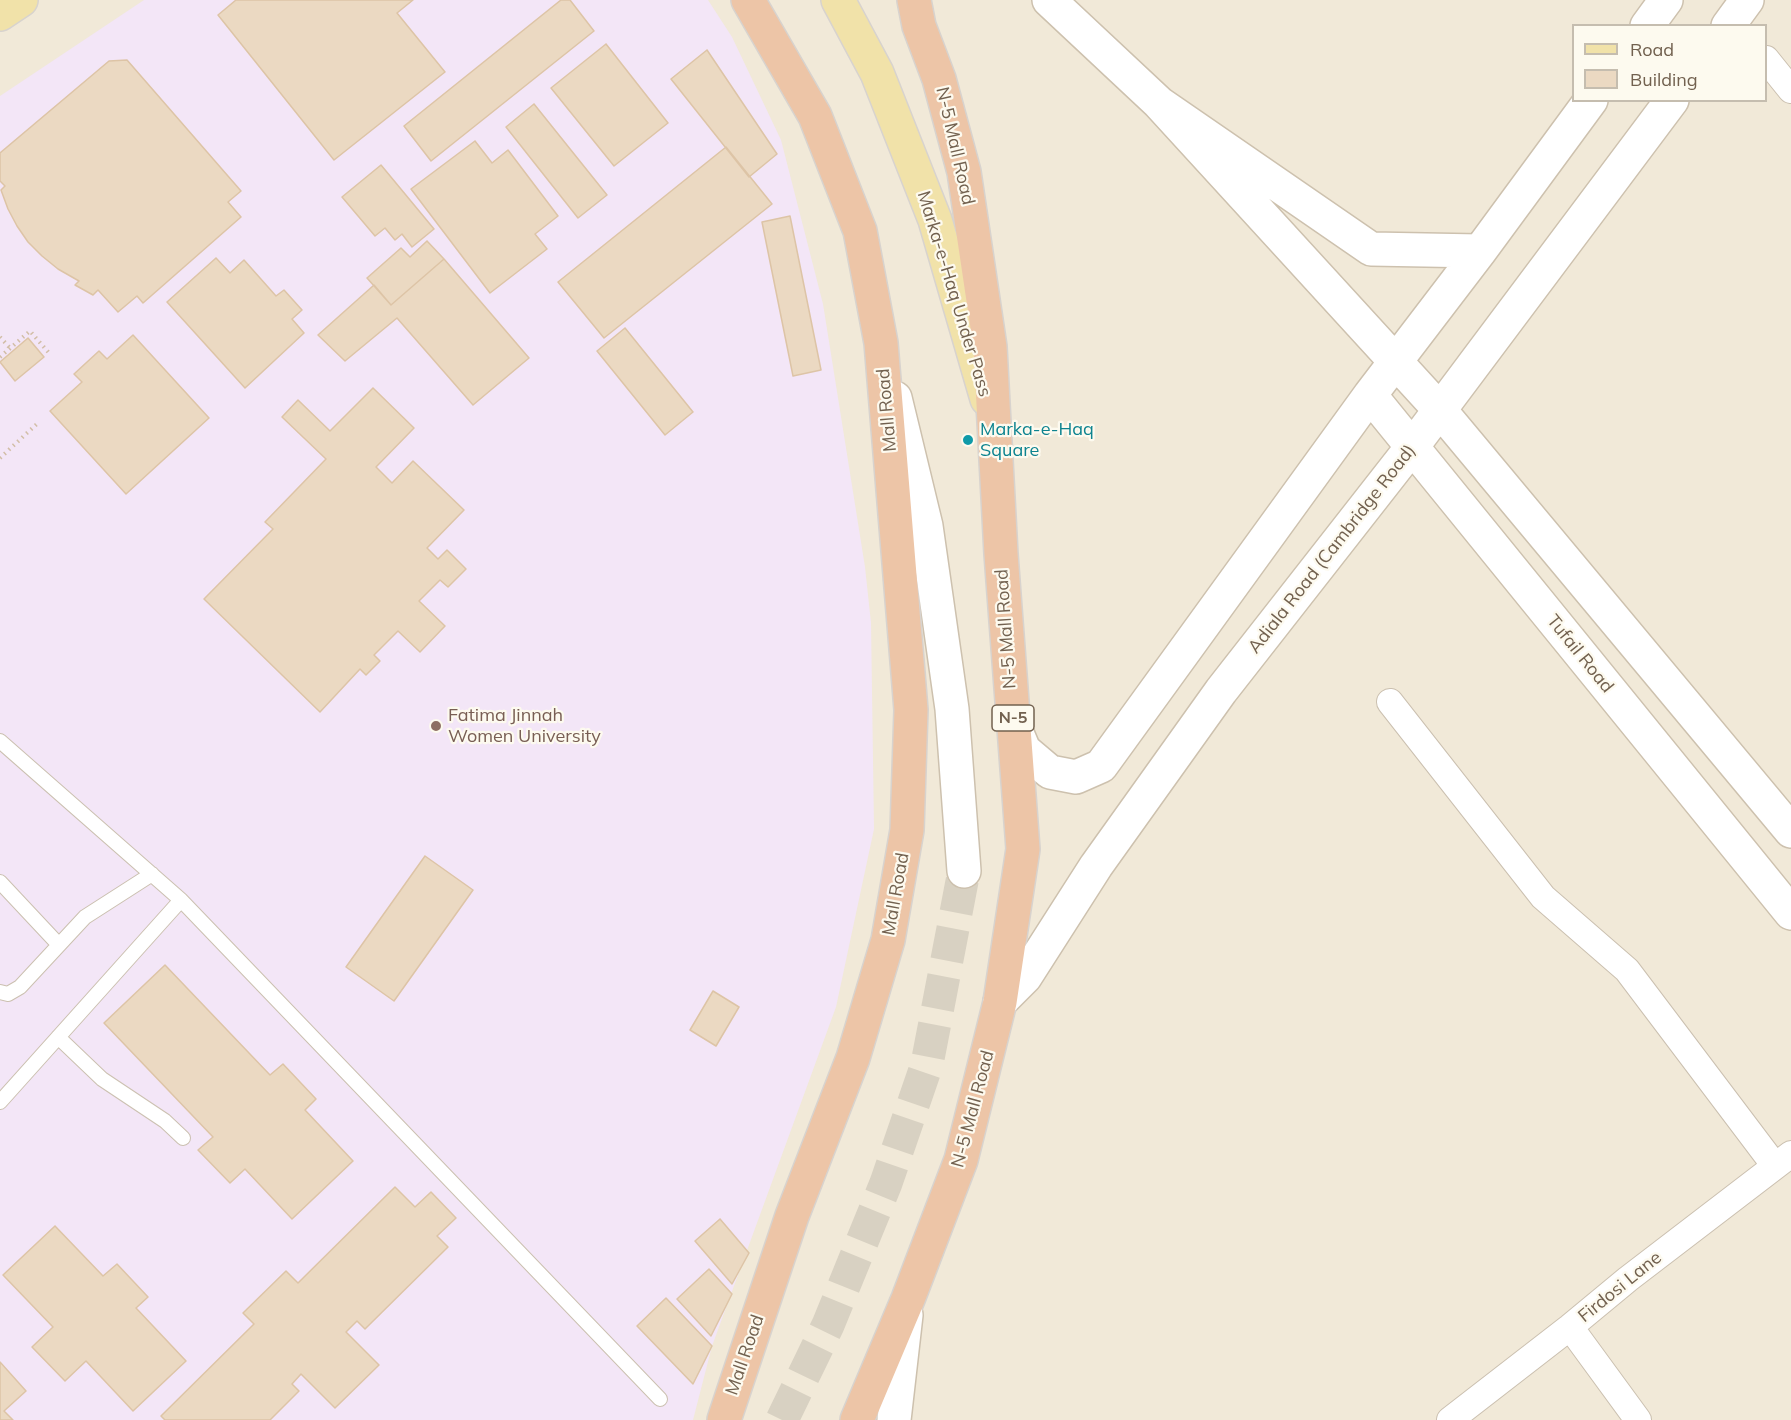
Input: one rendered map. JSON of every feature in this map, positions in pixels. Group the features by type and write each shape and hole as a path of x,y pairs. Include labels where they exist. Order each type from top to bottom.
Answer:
{"highway":[{"name":"Mall Road","path":"724,1420 792,1216 853,1058 888,940 908,830 911,710 881,342 860,231 814,116 748,0"},
{"name":"N-5 Mall Road","path":"857,1420 908,1299 962,1160 1000,1002 1023,849 1001,554 990,346 964,172 939,79 912,9"}],"main road":[{"path":"0,14 21,0"},
{"name":"Marka-e-Haq Under Pass","path":"838,0 877,74 935,220 994,425"},
{"path":"1049,0 1159,103 1396,360 1791,831"},
{"path":"1648,24 1666,0"},
{"path":"1014,726 1024,750 1050,772 1076,777 1101,766 1370,395 1591,102"},
{"name":"Adiala Road (Cambridge Road)","path":"1000,1002 1025,977 1096,866 1221,691 1412,447 1670,102"},
{"path":"1159,103 1371,249 1480,251"},
{"path":"881,342 926,526 952,709 964,871"},
{"name":"Tufail Road","path":"1370,395 1791,913"},
{"path":"894,1420 908,1299"}],"street":[{"path":"1767,60 1791,90"},
{"path":"1390,702 1543,897 1627,970 1783,1160"},
{"name":"Firdosi Lane","path":"1450,1420 1783,1160"},
{"path":"1570,1328 1638,1420"}],"lane":[{"path":"0,741 181,900 660,1399"},
{"path":"0,992 8,994 20,987 85,917 152,874"},
{"path":"0,882 58,945"},
{"path":"0,1102 181,900"},
{"path":"58,1037 102,1079 165,1121 183,1138"}],"path":[{"path":"0,357 30,331 49,353"},
{"path":"0,337 10,348"},
{"path":"0,458 39,422"}],"shaded area":[{"path":"0,0 1791,0 1791,1420 0,1420"},
{"name":"Fatima Jinnah Women University","path":"144,0 708,0 732,37 781,140 823,304 865,567 871,623 874,829 836,1007 712,1346 693,1420 0,1420 0,96"}],"building":[{"path":"236,0 413,0 397,13 445,72 334,160 218,15"},
{"path":"561,0 570,0 594,31 431,161 404,126"},
{"path":"606,44 668,123 614,166 551,88"},
{"path":"707,50 777,154 749,177 671,79"},
{"path":"127,60 241,191 228,202 241,217 143,303 137,296 118,312 98,290 93,295 75,285 79,281 58,269 28,242 8,209 1,190 5,186 0,181 0,153 109,61"},
{"path":"534,104 607,195 578,218 506,127"},
{"path":"475,141 492,163 508,150 558,216 535,234 547,249 490,293 411,189"},
{"path":"726,147 772,204 604,338 558,282"},
{"path":"381,165 434,229 412,247 402,234 395,240 385,228 375,236 342,197"},
{"path":"790,216 821,370 793,376 762,222"},
{"path":"427,241 444,259 391,305 367,278 401,248 410,257"},
{"path":"216,258 230,273 244,260 276,296 284,290 302,310 292,319 304,333 245,388 167,302"},
{"path":"444,259 529,358 473,405 397,318 345,361 318,335 374,285 391,305"},
{"path":"625,328 693,412 665,435 597,351"},
{"path":"133,335 209,418 126,494 50,411 82,382 74,374 99,351 107,359"},
{"path":"28,338 44,357 15,381 0,362"},
{"path":"373,388 414,428 376,467 392,483 413,461 464,510 427,548 438,559 447,550 466,569 448,587 440,580 419,601 445,626 420,652 398,631 374,655 380,661 366,675 360,669 320,712 204,599 273,529 265,522 326,459 282,417 298,400 330,431"},
{"path":"425,856 473,890 394,1001 346,967"},
{"path":"165,965 270,1075 283,1064 316,1099 305,1110 353,1161 292,1219 245,1169 230,1183 198,1150 213,1137 104,1023"},
{"path":"713,991 739,1007 716,1046 690,1030"},
{"path":"395,1187 415,1207 431,1192 456,1218 437,1236 448,1247 365,1329 357,1321 346,1332 379,1365 335,1408 301,1374 292,1384 299,1391 270,1420 165,1420 161,1416 254,1324 243,1313 286,1271 298,1283"},
{"path":"720,1219 749,1253 732,1284 695,1241"},
{"path":"55,1226 103,1276 117,1264 148,1297 136,1308 186,1361 133,1411 86,1361 65,1381 32,1347 53,1327 3,1275"},
{"path":"709,1269 732,1294 711,1336 677,1299"},
{"path":"666,1298 712,1346 693,1384 637,1326"},
{"path":"0,1362 26,1391 4,1411 13,1420 0,1420"}],"tunnel":[{"path":"782,1420 828,1325 886,1183 927,1064 964,871"}],"place":[{"name":"Marka-e-Haq Square","path":"968,440"},
{"name":"Fatima Jinnah Women University","path":"436,726"}]}
